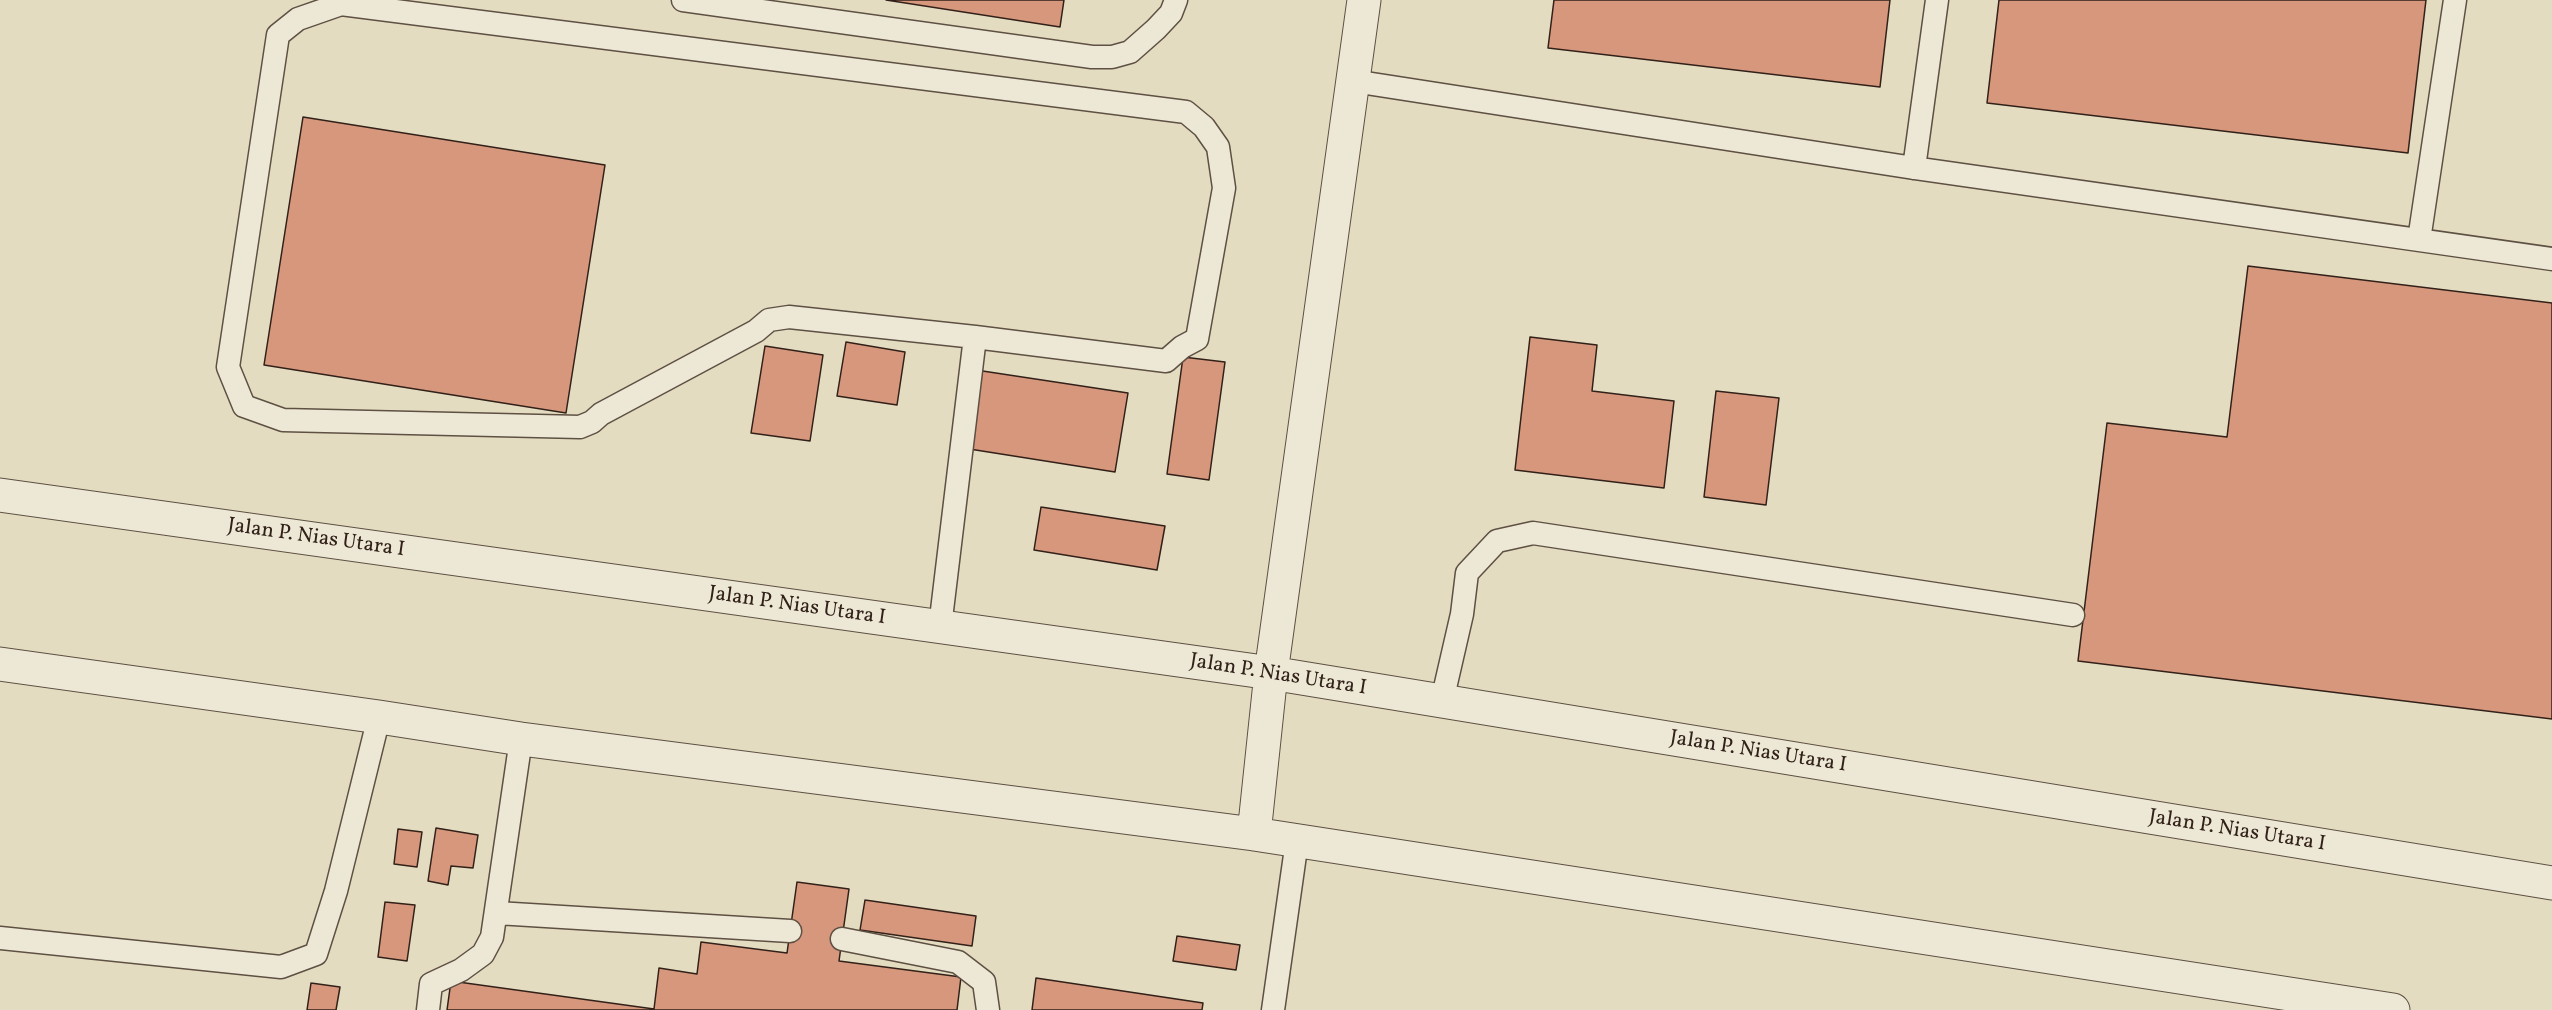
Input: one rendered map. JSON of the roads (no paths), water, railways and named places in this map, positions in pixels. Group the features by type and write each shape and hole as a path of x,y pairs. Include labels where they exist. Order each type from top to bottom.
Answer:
{"street":[{"path":"1254,834 1271,673 1365,0"},
{"name":"Jalan P. Nias Utara I","path":"0,495 1271,673 2552,883"},
{"path":"0,664 379,717 521,740 1254,834 2393,1010"}],"lane":[{"path":"683,0 1092,57 1112,57 1130,52 1156,29 1171,13 1176,0"},
{"path":"1914,168 1937,0"},
{"path":"2419,240 2455,0"},
{"path":"341,4 1186,112 1204,127 1218,147 1224,188 1197,339 1182,347 1166,361 975,337 789,317 769,320 756,331 580,427 283,420 244,406 228,367 278,35 298,19 341,4"},
{"path":"1353,81 1914,168 2552,259"},
{"path":"940,627 975,337"},
{"path":"1442,701 1462,614 1467,573 1497,541 1533,533 2073,615"},
{"path":"0,938 281,967 316,954 336,891 379,717"},
{"path":"428,1010 431,984 461,970 483,954 492,938 521,740"},
{"path":"1273,1010 1297,841"},
{"path":"497,913 790,931"},
{"path":"842,939 958,962 984,982 988,1010"}]}
